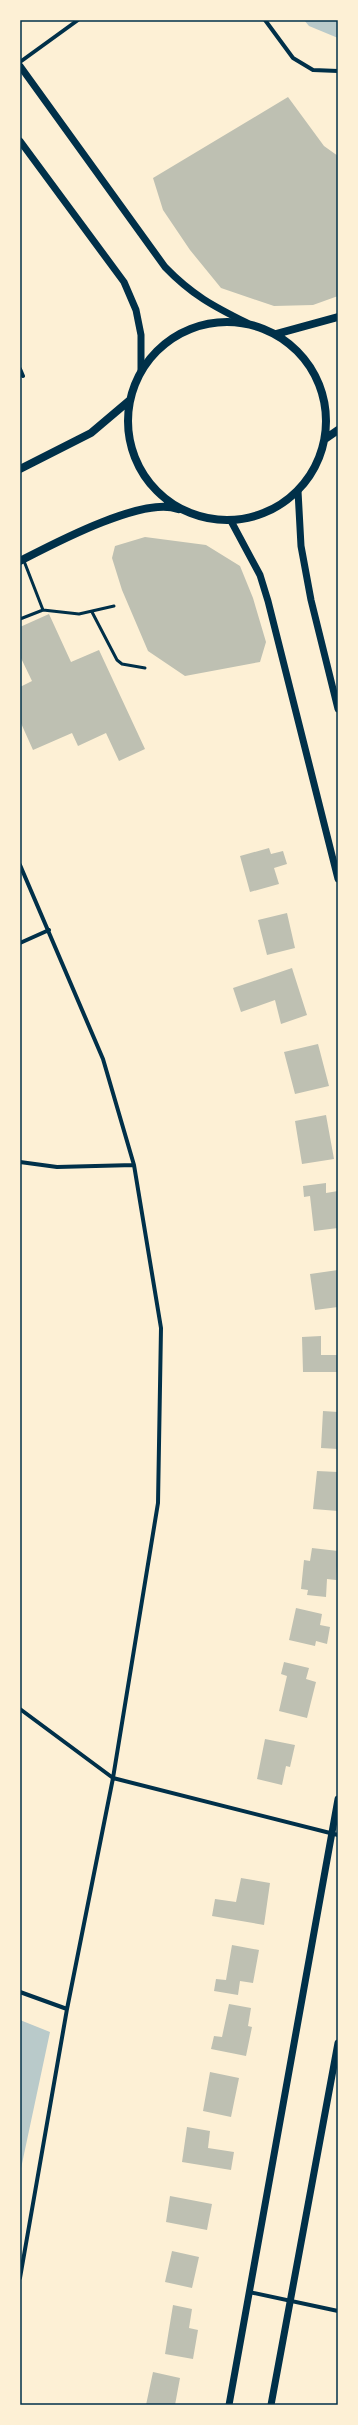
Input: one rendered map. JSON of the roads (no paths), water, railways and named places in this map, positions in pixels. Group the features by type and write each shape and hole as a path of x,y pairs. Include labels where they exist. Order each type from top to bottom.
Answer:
{"main road":[{"path":"276,334 338,317"},
{"path":"22,560 86,528 147,509 172,507 190,513 210,519 231,521 255,517 278,507 298,492 316,467 325,439 327,418 324,398 317,378 307,360 292,345 276,334 247,323 227,320 206,323 186,329 169,339 154,353 141,370 130,400 128,423 131,445 139,467 152,486 170,502 190,513"},
{"path":"20,469 91,433 130,400"},
{"path":"325,439 338,430"}],"street":[{"path":"20,62 78,20"},
{"path":"265,20 293,58 313,70 338,71"},
{"path":"20,66 165,267 185,288 205,302 247,323"},
{"path":"20,141 124,282 136,310 141,335 141,370"},
{"path":"20,369 23,376"},
{"path":"298,492 301,546 311,600 338,710"},
{"path":"231,521 260,575 268,601 338,878"},
{"path":"20,865 103,1059 134,1165 161,1328 158,1503 113,1778 66,2009 20,2278"},
{"path":"20,943 49,930"},
{"path":"20,1162 57,1167 134,1165"},
{"path":"20,1709 113,1778 334,1835"},
{"path":"229,2405 248,2292 334,1835 338,1799"},
{"path":"20,1992 66,2009"},
{"path":"271,2405 292,2302 338,2043"},
{"path":"248,2292 338,2311"}],"lane":[{"path":"22,560 43,610"},
{"path":"20,619 43,610 79,614 114,606"},
{"path":"92,612 117,660 122,664 145,668"}]}
